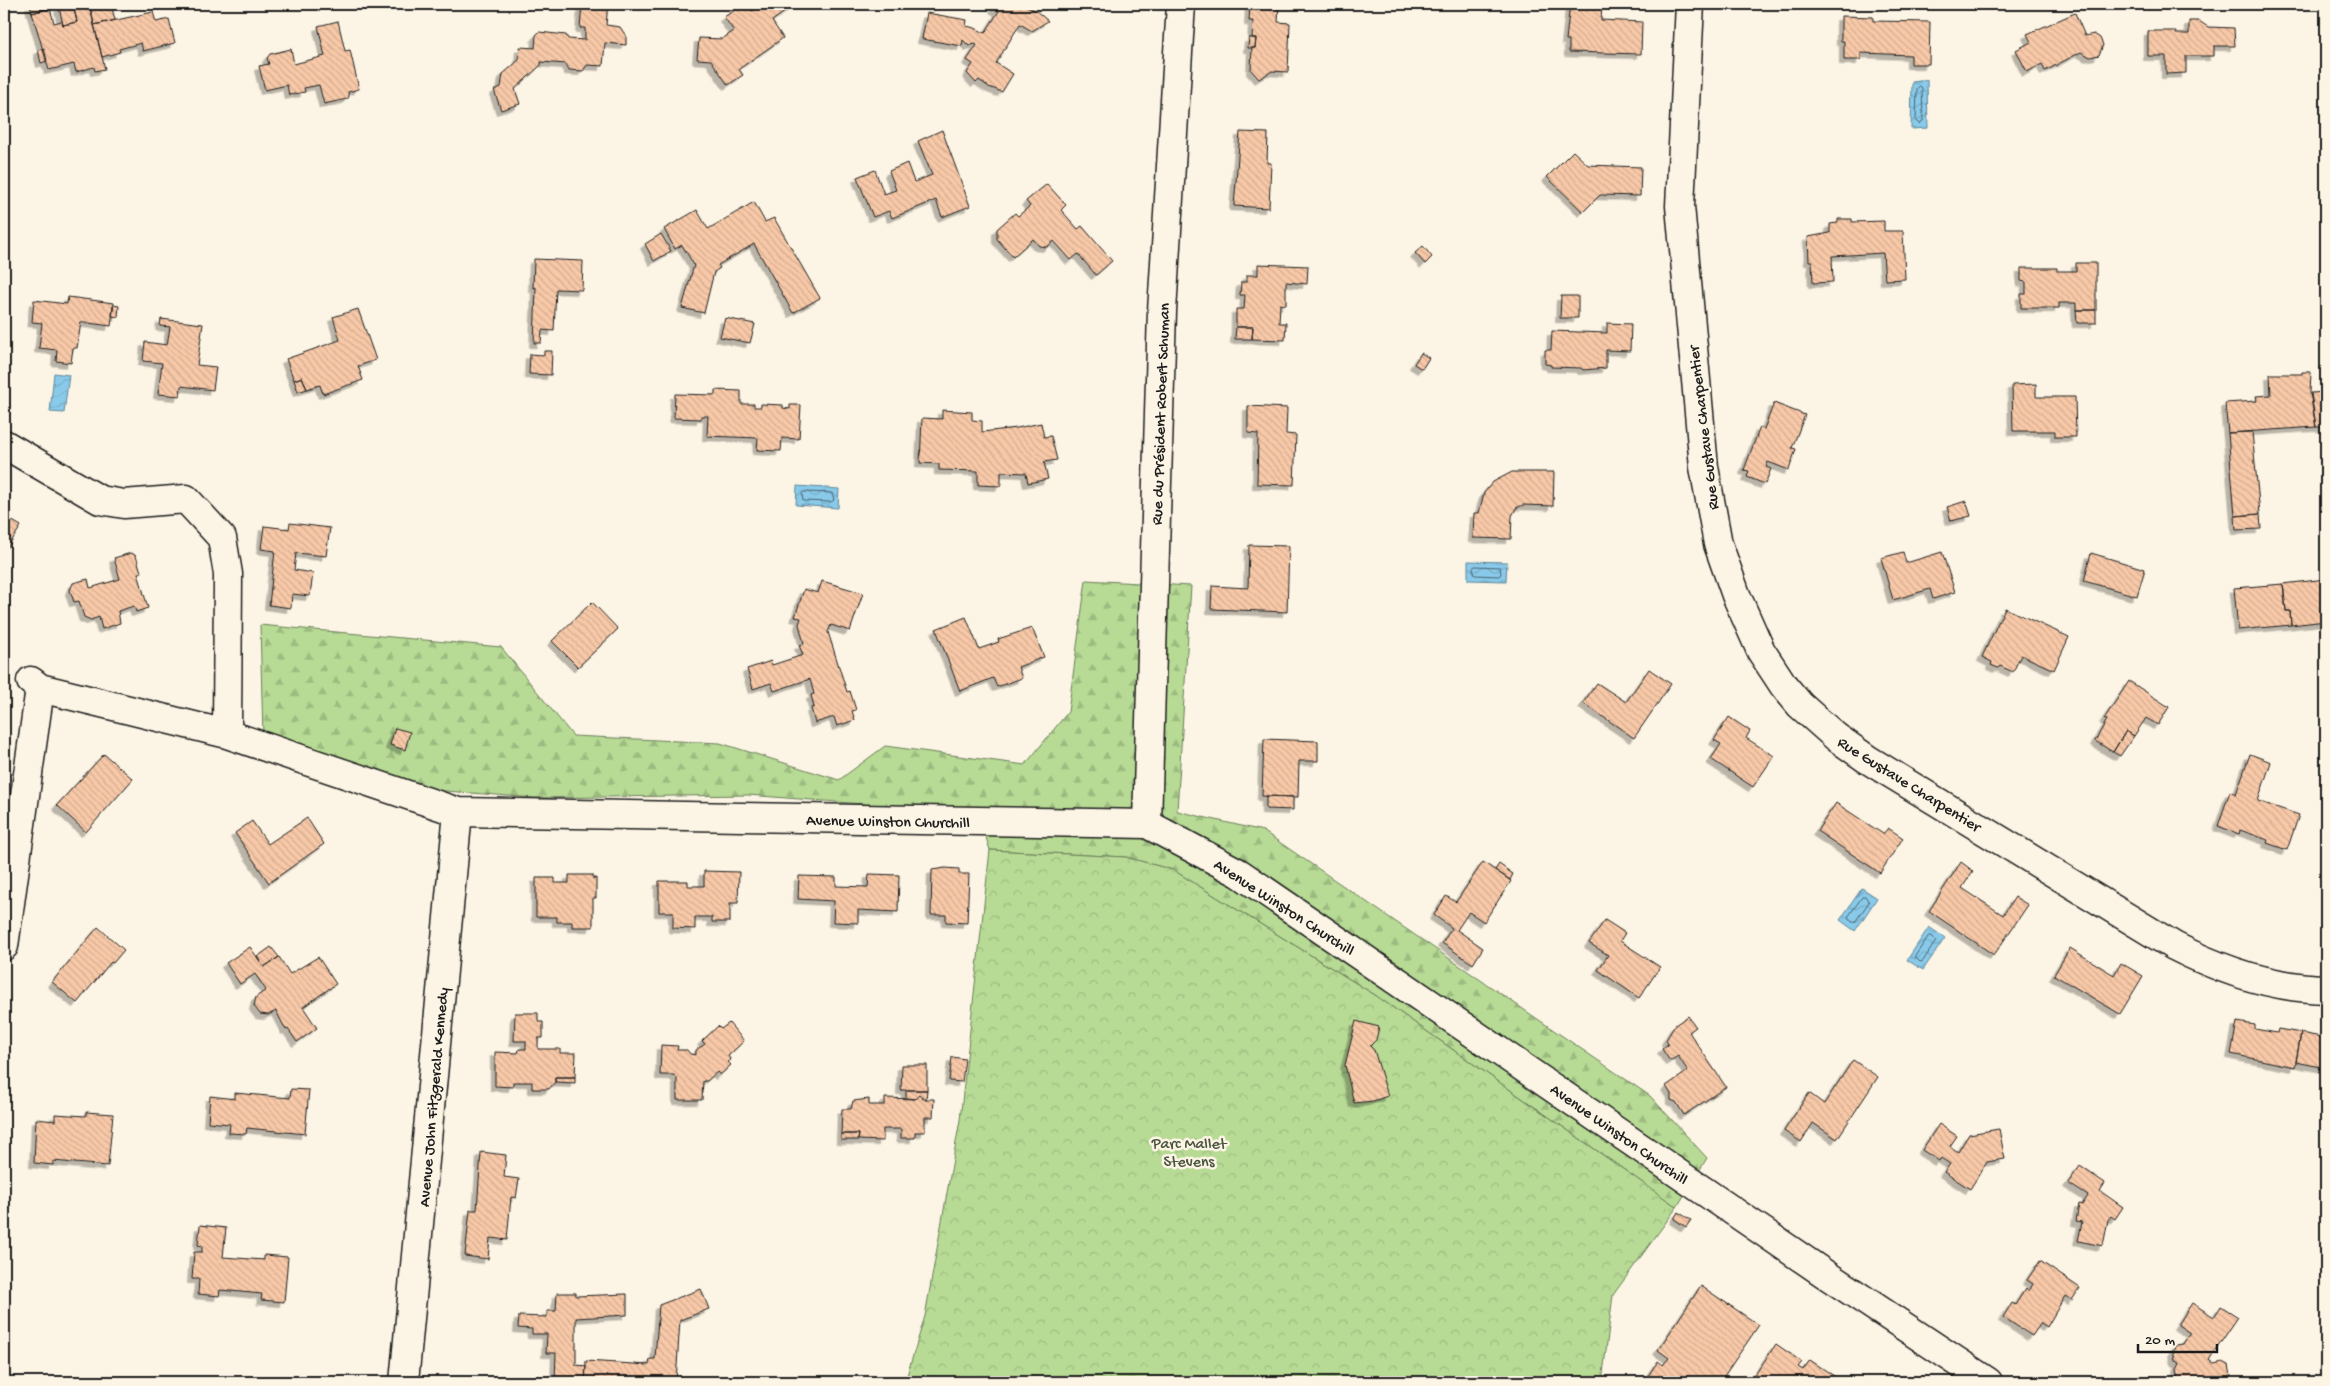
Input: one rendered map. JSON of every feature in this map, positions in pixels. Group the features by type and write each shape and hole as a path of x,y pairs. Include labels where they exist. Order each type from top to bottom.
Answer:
{"street":[{"name":"Rue du Président Robert Schuman","path":"1147,824 1162,311 1181,4"},
{"name":"Rue Gustave Charpentier","path":"1690,4 1680,206 1704,467 1718,544 1726,569 1749,627 1772,669 1800,705 1852,749 2174,946 2214,965 2255,978 2295,987 2326,989"},
{"path":"4,444 100,500 124,504 186,499 222,538 228,574 227,734"},
{"name":"Avenue Winston Churchill","path":"4,946 35,685 227,734 458,812 1147,824 1239,872 1825,1274 1988,1382"},
{"name":"Avenue John Fitzgerald Kennedy","path":"404,1382 458,812"}],"green space":[{"path":"1086,580 1191,586 1177,811 1263,831 1650,1096 1707,1158 1677,1207 1375,995 1173,870 1126,857 990,850 978,813 748,795 534,798 421,789 263,736 260,625 501,647 573,736 720,743 839,780 885,746 1025,765 1068,712"},
{"name":"Parc Mallet Stevens","path":"990,850 1126,857 1173,870 1375,995 1677,1207 1613,1295 1602,1382 905,1382 925,1316 960,1120"}],"water":[{"path":"1927,80 1928,128 1911,129 1912,82"},
{"path":"54,373 69,375 64,413 50,412"},
{"path":"797,486 839,489 838,508 796,505"},
{"path":"1468,561 1507,562 1506,581 1468,580"},
{"path":"1862,888 1877,898 1855,931 1840,920"},
{"path":"1929,927 1945,938 1923,970 1907,960"}],"building":[{"path":"30,4 49,4 50,8 32,13"},
{"path":"73,4 77,22 63,25 59,7"},
{"path":"73,4 89,4 105,69 95,71 94,67 76,72 74,64 49,70 32,13 50,8 54,23 62,21 63,25 77,22"},
{"path":"111,4 115,20 94,25 90,5"},
{"path":"582,4 608,4 606,25 620,27 626,36 626,45 605,43 603,66 587,65 583,71 569,70 566,64 541,62 541,65 515,89 520,104 501,110 494,90 501,87 503,74 519,60 520,47 535,48 536,35 539,32 566,35 568,39 585,40 585,28 580,28"},
{"path":"747,4 752,11 762,4 793,6 772,21 783,38 739,69 743,75 728,85 711,60 697,59 699,38 722,39 734,31 724,17"},
{"path":"997,4 1023,4 1035,10 1048,21 1032,31 1020,24 996,63 1013,74 1002,92 989,87 979,80 976,83 967,73 973,64 967,60 977,45 969,46 963,40 962,46 922,39 927,13 967,20 966,26 985,33 999,11 994,8"},
{"path":"1250,4 1279,4 1278,22 1290,23 1288,72 1272,71 1259,79 1251,70 1252,48 1255,48 1256,38 1252,38 1253,21 1249,21"},
{"path":"1570,4 1602,4 1601,20 1642,22 1641,54 1569,52 1569,40 1566,40"},
{"path":"153,12 156,22 169,19 175,43 143,51 141,43 119,49 120,52 102,57 94,25"},
{"path":"2075,13 2085,36 2094,34 2100,38 2103,45 2099,55 2090,57 2081,52 2045,71 2042,64 2027,72 2016,50 2031,42 2027,34"},
{"path":"1841,16 1873,17 1873,21 1930,22 1929,64 1911,64 1911,55 1861,53 1861,60 1844,60 1844,41 1841,41"},
{"path":"338,21 345,51 350,50 359,89 348,92 349,97 347,99 324,104 319,85 304,88 305,92 289,95 287,85 265,90 259,66 269,64 267,58 270,54 291,49 294,64 325,56 318,26"},
{"path":"2189,21 2199,21 2208,27 2234,28 2235,46 2214,46 2214,56 2186,56 2186,73 2166,74 2166,56 2148,56 2148,31 2176,31 2176,34 2189,34"},
{"path":"1249,38 1256,38 1255,48 1248,48"},
{"path":"44,48 47,61 41,63 38,50"},
{"path":"942,130 970,206 942,217 936,200 892,218 889,211 873,217 857,177 875,170 884,194 896,190 889,171 907,163 914,182 932,175 918,141"},
{"path":"1240,132 1268,133 1267,163 1271,163 1269,208 1234,206"},
{"path":"1573,151 1588,165 1641,167 1640,196 1600,195 1583,212 1547,177"},
{"path":"1047,184 1066,205 1061,210 1078,229 1082,226 1112,261 1096,275 1078,254 1071,260 1054,241 1047,247 1039,246 1033,239 1013,257 997,239 997,229 1015,213 1018,216 1030,206 1026,201"},
{"path":"754,202 765,222 774,218 820,298 793,313 754,244 718,265 720,268 714,272 704,313 682,308 694,265 682,245 675,249 664,229 697,210 708,229"},
{"path":"1838,219 1852,219 1852,222 1884,221 1884,231 1903,231 1905,279 1885,280 1883,253 1832,256 1833,282 1813,283 1812,261 1809,261 1808,237 1830,233 1830,224 1838,223"},
{"path":"661,234 671,251 654,261 645,244"},
{"path":"1423,246 1432,257 1425,264 1415,253"},
{"path":"534,259 583,261 582,290 556,289 554,331 542,330 541,343 534,343 536,287 533,288"},
{"path":"2076,263 2096,263 2096,310 2076,310 2076,303 2059,303 2059,308 2021,308 2021,294 2026,294 2026,282 2021,281 2021,268 2057,268 2057,271 2076,271"},
{"path":"1258,264 1308,266 1307,284 1286,282 1286,305 1280,304 1279,323 1286,323 1285,340 1252,339 1253,327 1236,327 1236,309 1244,309 1245,295 1240,295 1241,282 1247,282 1247,275 1258,275"},
{"path":"1561,296 1578,296 1578,318 1560,318"},
{"path":"68,297 114,303 111,326 81,322 77,348 73,348 71,363 56,361 57,350 39,348 42,323 32,322 34,300 67,304"},
{"path":"113,305 119,306 118,317 112,316"},
{"path":"358,309 376,360 358,366 363,380 323,394 320,385 307,389 302,377 294,380 286,359 340,340 333,317"},
{"path":"2076,310 2096,310 2096,323 2077,323"},
{"path":"725,318 755,324 750,343 720,337"},
{"path":"161,319 203,324 197,365 216,367 213,390 181,386 180,396 158,394 162,363 143,361 145,342 167,345 170,327 160,326"},
{"path":"1607,323 1631,324 1630,351 1606,350 1606,368 1583,370 1581,368 1551,367 1551,365 1545,364 1545,350 1551,350 1552,331 1607,333"},
{"path":"1236,327 1253,327 1252,339 1235,339"},
{"path":"544,351 552,351 551,375 529,374 530,354 544,355"},
{"path":"1421,353 1429,358 1422,369 1414,364"},
{"path":"2302,372 2311,372 2310,393 2316,427 2228,433 2225,403 2257,401 2256,396 2271,395 2270,374 2302,374"},
{"path":"302,377 307,389 298,392 294,380"},
{"path":"2036,384 2036,397 2075,397 2076,437 2055,437 2055,431 2013,431 2012,385"},
{"path":"715,390 741,391 741,404 754,404 754,407 761,407 761,404 783,405 783,408 790,409 790,405 801,405 799,439 782,438 781,451 757,450 758,438 707,436 708,416 701,416 701,419 674,418 675,394 715,395"},
{"path":"2326,392 2326,427 2316,427 2311,393"},
{"path":"1774,403 1805,415 1792,448 1796,449 1789,470 1768,462 1766,467 1771,469 1765,484 1747,477 1749,471 1744,470 1760,427 1764,429"},
{"path":"1248,406 1287,408 1286,434 1296,435 1294,485 1257,484 1258,434 1248,433"},
{"path":"942,410 972,412 972,420 982,421 982,432 1041,423 1044,437 1051,436 1057,460 1044,462 1048,479 1028,483 1026,473 1001,472 1001,486 978,485 978,471 939,470 939,464 920,463 922,418 942,419"},
{"path":"2252,432 2260,514 2235,516 2228,433"},
{"path":"1512,472 1554,472 1553,506 1523,505 1516,508 1512,516 1511,539 1473,538 1474,513 1479,513 1484,493 1493,482"},
{"path":"1966,501 1971,516 1951,521 1947,507"},
{"path":"2260,514 2261,529 2236,530 2235,516"},
{"path":"4,516 21,526 4,553"},
{"path":"290,523 330,528 326,556 296,553 294,570 313,573 310,596 292,594 291,608 269,605 275,551 261,549 264,526 289,529"},
{"path":"1249,545 1289,546 1287,612 1211,609 1212,586 1248,588"},
{"path":"1903,552 1906,563 1942,552 1955,592 1933,599 1930,589 1893,600 1881,558"},
{"path":"131,553 137,559 141,572 138,573 148,608 136,612 134,606 118,611 120,623 102,629 99,617 91,620 84,617 79,601 74,602 70,590 73,583 88,579 90,588 120,579 114,558"},
{"path":"2091,553 2145,569 2137,596 2084,581"},
{"path":"2326,579 2326,621 2291,625 2290,611 2286,611 2283,584"},
{"path":"822,581 863,593 850,631 831,625 828,632 847,692 850,691 856,710 852,711 855,720 837,726 834,717 815,723 811,708 814,707 811,695 814,694 810,679 774,691 771,683 753,689 747,669 771,661 772,665 803,655 799,645 804,644 799,624 801,618 795,617 804,589 818,593"},
{"path":"2283,584 2286,611 2290,611 2291,625 2238,630 2234,588"},
{"path":"592,602 618,629 578,667 552,641"},
{"path":"2005,608 2069,637 2054,670 2021,655 2013,672 2000,666 1998,668 1991,665 1992,662 1982,657"},
{"path":"966,617 979,649 999,642 998,639 1032,628 1044,657 1018,667 1022,678 997,687 993,678 960,691 936,629"},
{"path":"1649,669 1671,684 1634,738 1583,703 1597,683 1626,702"},
{"path":"2129,681 2169,707 2158,725 2146,718 2134,736 2126,731 2113,752 2095,741 2107,720 2104,719"},
{"path":"1729,717 1750,731 1746,738 1774,756 1753,787 1711,759 1721,744 1714,740"},
{"path":"395,728 410,732 405,750 390,745"},
{"path":"2126,731 2134,736 2120,756 2113,752"},
{"path":"1264,739 1318,741 1318,761 1299,761 1298,797 1262,796"},
{"path":"104,754 133,779 86,832 57,805"},
{"path":"2250,754 2271,762 2258,801 2299,815 2287,850 2267,843 2268,840 2240,830 2239,834 2218,826 2230,791 2236,794"},
{"path":"1266,796 1293,797 1293,810 1266,809"},
{"path":"1836,803 1883,834 1888,828 1903,838 1880,873 1817,831"},
{"path":"307,818 324,844 269,883 235,833 252,821 268,844"},
{"path":"1483,862 1511,881 1484,922 1469,912 1457,930 1483,948 1473,964 1442,943 1452,928 1434,915 1446,896 1456,902"},
{"path":"1961,862 1973,871 1962,888 2003,915 2015,897 2028,905 1994,955 1929,911"},
{"path":"1499,864 1513,874 1510,880 1495,870"},
{"path":"945,868 959,869 959,874 969,874 967,923 946,922 946,915 931,915 932,870"},
{"path":"704,871 739,872 738,903 730,903 730,922 712,922 712,917 695,917 695,929 673,928 673,912 659,912 659,881 688,881 688,886 704,886"},
{"path":"869,874 899,875 898,912 858,910 858,923 833,922 834,901 798,899 799,876 836,877 836,886 868,887"},
{"path":"569,875 593,875 593,879 596,878 596,898 593,898 593,927 572,927 572,922 557,922 557,917 536,917 536,878 555,878 555,883 569,883"},
{"path":"1605,920 1625,933 1620,941 1660,967 1639,998 1598,970 1608,955 1589,943"},
{"path":"98,927 124,950 113,963 111,962 77,1003 52,982"},
{"path":"250,947 264,967 279,957 290,974 318,957 336,984 303,1007 317,1028 297,1042 288,1029 286,1030 276,1011 268,1015 260,1014 254,1006 256,997 266,990 255,974 240,984 226,963"},
{"path":"271,947 279,957 264,967 257,957"},
{"path":"2070,948 2114,975 2121,963 2143,976 2120,1014 2054,975"},
{"path":"515,1013 538,1013 538,1022 543,1022 543,1038 538,1038 538,1049 560,1049 560,1053 576,1053 575,1077 555,1077 555,1082 549,1089 532,1089 532,1082 513,1082 513,1087 495,1086 495,1052 518,1053 519,1049 526,1049 526,1041 514,1041"},
{"path":"1688,1016 1696,1027 1689,1032 1726,1087 1684,1115 1676,1102 1671,1100 1671,1094 1666,1086 1688,1071 1678,1056 1670,1061 1662,1049 1668,1044 1666,1040 1675,1025"},
{"path":"1356,1021 1379,1027 1376,1040 1370,1046 1374,1050 1388,1096 1373,1101 1354,1103 1345,1065"},
{"path":"2237,1022 2255,1025 2255,1029 2277,1033 2278,1029 2301,1033 2295,1067 2231,1054"},
{"path":"729,1023 744,1041 728,1056 731,1060 728,1062 731,1065 720,1075 717,1072 707,1081 703,1081 702,1100 677,1100 677,1078 674,1075 660,1075 661,1045 678,1046 677,1050 687,1050 690,1054 696,1055 696,1050 705,1044 702,1041 718,1026 721,1029"},
{"path":"2301,1033 2326,1038 2326,1068 2296,1062"},
{"path":"952,1057 965,1059 962,1082 949,1081"},
{"path":"1853,1060 1878,1077 1837,1139 1813,1123 1801,1142 1784,1131 1809,1093 1824,1104"},
{"path":"902,1065 927,1065 927,1090 901,1090"},
{"path":"555,1077 575,1077 575,1083 555,1082"},
{"path":"291,1089 309,1090 305,1134 247,1128 246,1134 229,1133 230,1124 208,1122 210,1096 235,1099 235,1093 290,1098"},
{"path":"906,1090 927,1090 926,1099 919,1095 915,1099 906,1098"},
{"path":"919,1095 923,1099 934,1099 933,1117 925,1117 925,1132 915,1132 915,1138 901,1138 901,1129 883,1129 883,1141 858,1140 859,1134 841,1134 842,1109 851,1109 853,1101 869,1099 869,1105 885,1105 885,1098 915,1099"},
{"path":"86,1112 113,1114 108,1166 53,1161 53,1165 34,1163 36,1119 55,1121 55,1114 86,1116"},
{"path":"1939,1124 1957,1136 1950,1146 1958,1152 1969,1134 1999,1129 2005,1159 1987,1162 1970,1189 1944,1172 1950,1164 1941,1158 1939,1161 1922,1150"},
{"path":"841,1134 859,1134 858,1140 841,1140"},
{"path":"481,1152 506,1155 504,1177 519,1179 516,1198 511,1197 507,1240 490,1238 488,1259 465,1256 470,1210 477,1210"},
{"path":"2080,1166 2105,1183 2100,1191 2123,1207 2115,1219 2111,1216 2108,1220 2103,1246 2078,1241 2082,1222 2076,1221 2079,1204 2082,1205 2088,1196 2068,1183"},
{"path":"1678,1212 1691,1220 1686,1227 1674,1219"},
{"path":"200,1225 226,1228 223,1257 264,1260 264,1255 288,1257 284,1302 261,1300 262,1294 220,1290 219,1296 198,1294 199,1279 192,1279 194,1252 202,1252 202,1246 198,1245"},
{"path":"2040,1261 2080,1288 2072,1300 2065,1296 2047,1327 2041,1323 2032,1336 2003,1317 2012,1303 2015,1305 2026,1288 2029,1291 2033,1284 2027,1280"},
{"path":"1701,1286 1759,1325 1720,1382 1644,1382 1658,1361 1663,1365 1669,1358 1658,1350"},
{"path":"701,1289 709,1309 680,1320 676,1382 585,1382 586,1361 649,1365 650,1359 655,1359 659,1305"},
{"path":"557,1293 576,1293 576,1296 627,1294 627,1315 576,1318 576,1365 586,1366 585,1382 555,1380 556,1353 546,1353 547,1334 532,1334 532,1329 518,1328 519,1316 547,1317 547,1311 556,1311"},
{"path":"2192,1303 2214,1317 2221,1306 2238,1317 2209,1360 2214,1364 2223,1362 2229,1365 2231,1376 2227,1382 2179,1381 2177,1369 2180,1364 2175,1360 2173,1351 2176,1345 2183,1344 2190,1333 2178,1325"},
{"path":"1776,1344 1802,1362 1798,1367 1803,1370 1810,1360 1843,1382 1750,1382"}]}
